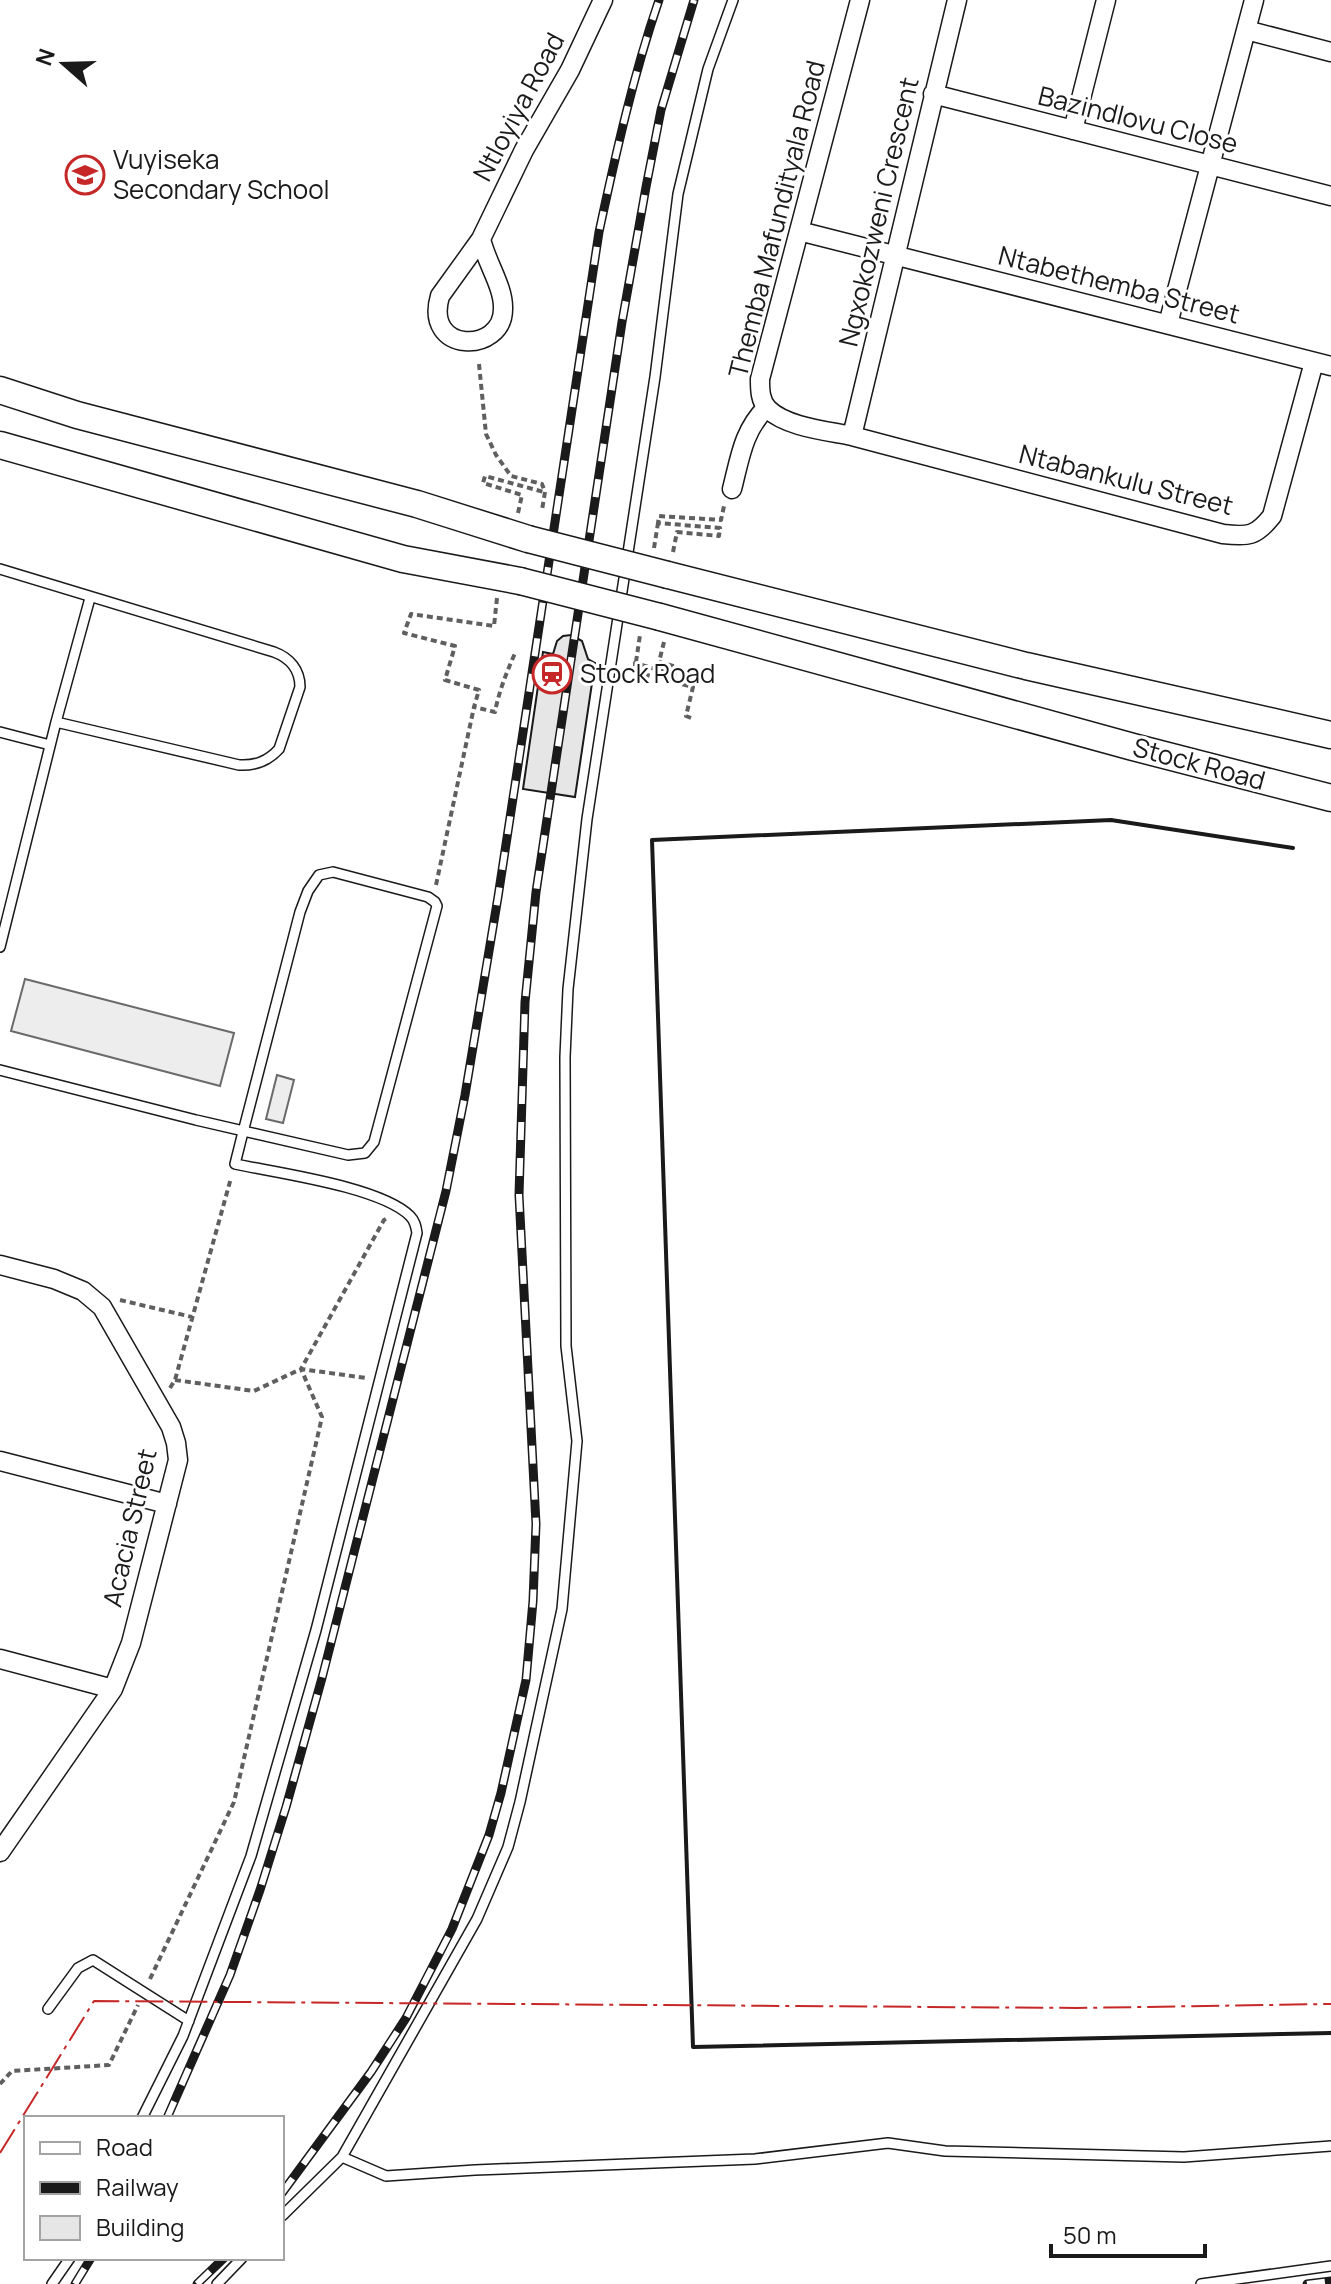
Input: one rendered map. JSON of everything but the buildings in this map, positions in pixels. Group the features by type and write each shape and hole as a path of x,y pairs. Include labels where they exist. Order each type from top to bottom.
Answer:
{"main road":[{"path":"0,390 92,419 417,504 528,539 670,565 1026,666 1331,735"},
{"name":"Stock Road","path":"0,445 403,559 520,581 663,628 1331,798"}],"street":[{"name":"Ntloyiya Road","path":"481,239 500,290 504,314 491,334 463,342 447,334 441,326 437,307 440,296 481,239 524,150 570,70 603,0"},
{"name":"Themba Mafundityala Road","path":"852,436 800,425 778,416 766,408 760,395 760,379 860,0"},
{"name":"Ngxokozweni Crescent","path":"852,436 957,0"},
{"path":"1073,130 1106,0"},
{"path":"1168,324 1254,0"},
{"path":"1246,30 1331,52"},
{"name":"Bazindlovu Close","path":"933,94 1331,196"},
{"name":"Ntabethemba Street","path":"799,231 1322,364"},
{"name":"Ntabankulu Street","path":"852,436 1223,534 1244,536 1261,531 1272,516 1322,364"},
{"path":"732,489 753,421 766,408"},
{"name":"Acacia Street","path":"0,1265 54,1279 83,1291 102,1307 171,1427 178,1460 131,1643 113,1689 0,1852"},
{"path":"0,1461 167,1504"},
{"path":"0,1659 113,1689"}],"lane":[{"path":"284,2214 342,2157 477,1919 508,1847 529,1767 562,1609 577,1441 566,1346 565,1086 568,989 587,819 655,377 678,194 708,69 733,0"},
{"path":"0,569 282,655 300,676 300,687 279,749 253,765 239,765 56,722"},
{"path":"0,947 90,598"},
{"path":"0,732 50,745"},
{"path":"0,1070 243,1132 348,1155 365,1153 371,1148 437,906 432,898 333,872 319,875 308,891 300,912 243,1132 235,1164 374,1195 413,1219 417,1233 316,1630 251,1856 189,2021 143,2116"},
{"path":"48,2009 78,1968 93,1960 189,2021"},
{"path":"342,2157 386,2176 755,2159 888,2143 945,2151 1184,2157 1331,2146"},
{"path":"52,2284 69,2260"},
{"path":"217,2284 240,2260"},
{"path":"1201,2284 1331,2266"}],"path":[{"path":"479,364 486,434 511,476 542,484 545,492 542,510"},
{"path":"517,515 522,495 483,483 485,476 545,492"},
{"path":"656,537 659,516 721,520 722,509"},
{"path":"658,523 720,528 719,536 677,532 670,565"},
{"path":"435,886 479,690 445,680 455,646 404,633 411,614 494,626 497,596"},
{"path":"663,628 659,662 698,673 696,681 635,663 635,670 693,687 686,716 691,718"},
{"path":"474,707 495,712 500,689 516,651"},
{"path":"235,1164 175,1380 254,1391 301,1369 379,1380"},
{"path":"301,1369 384,1220 401,1210"},
{"path":"83,1291 192,1317"},
{"path":"0,2084 12,2071 109,2065 234,1802 322,1417 301,1369"}],"shaded area":[{"path":"25,979 234,1033 220,1086 11,1031"},
{"path":"277,1075 294,1080 283,1123 266,1119"}],"railway":[{"path":"168,2116 230,1975 286,1807 322,1678 446,1191 498,897 599,232 633,86 659,0"},
{"path":"284,2190 371,2072 406,2018 452,1929 489,1835 526,1680 536,1524 519,1195 525,1002 536,892 622,322 661,110 694,0"},
{"path":"75,2284 90,2260"},
{"path":"197,2284 222,2260"},
{"path":"1307,2284 1331,2281"}],"wall":[{"path":"1293,848 1111,820 652,840 693,2047 1331,2033"}],"power":[{"path":"0,2153 94,2001 1077,2008 1331,2004"}],"place":[{"name":"Vuyiseka Secondary School","path":"85,175"},
{"name":"Stock Road","path":"552,674"}]}
